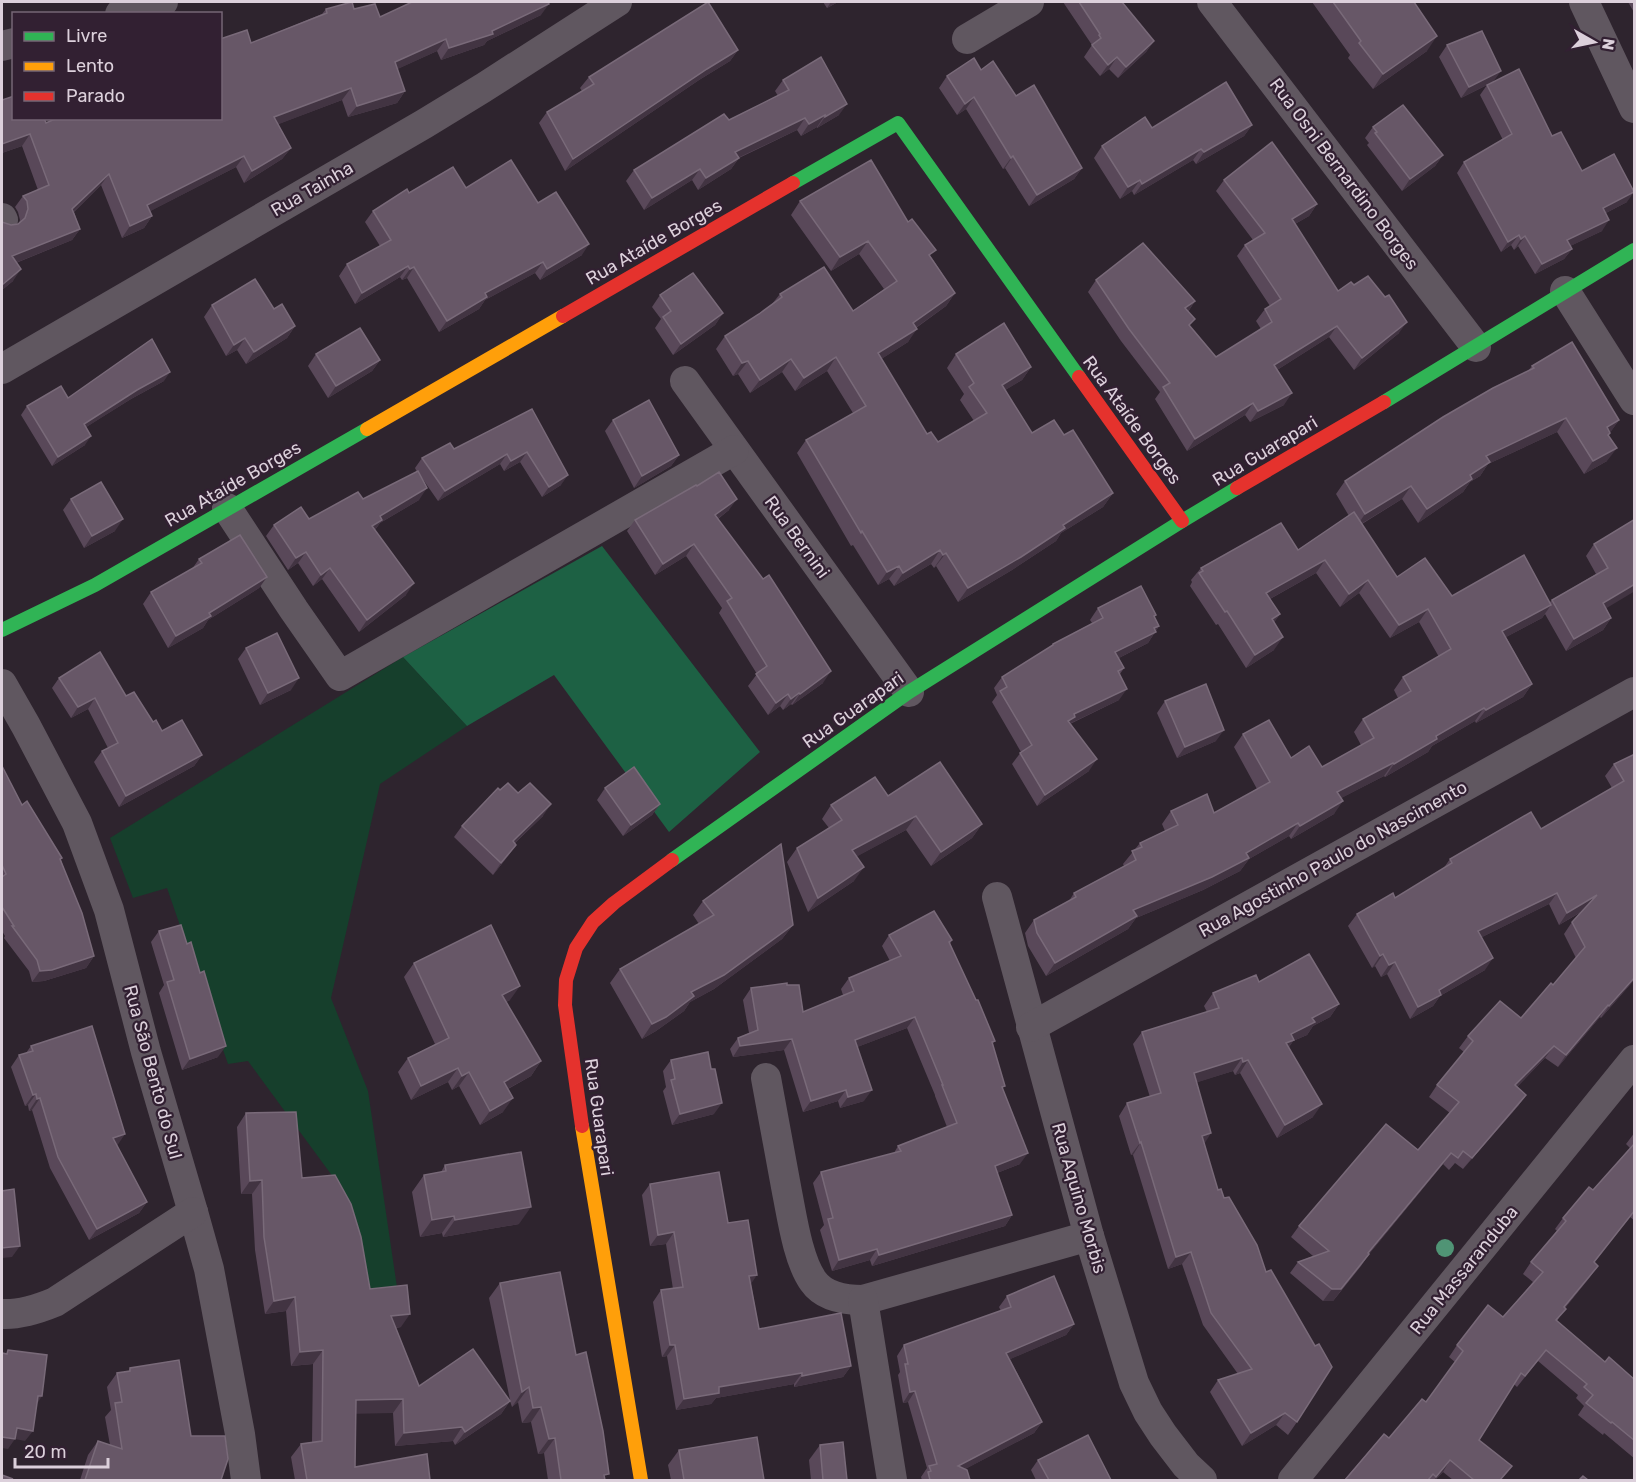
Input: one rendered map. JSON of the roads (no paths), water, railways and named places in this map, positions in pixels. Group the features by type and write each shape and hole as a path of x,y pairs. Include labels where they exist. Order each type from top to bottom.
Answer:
{"street":[{"path":"127,12 163,2"},
{"name":"Rua Tainha","path":"2,369 424,124 617,2"},
{"path":"968,39 1029,2"},
{"name":"Rua Osni Bernardino Borges","path":"1212,2 1476,347"},
{"path":"1584,2 1635,108"},
{"name":"Rua Ataíde Borges","path":"2,630 95,585 898,123 1182,521"},
{"name":"Rua Guarapari","path":"641,1480 586,1155 565,1005 566,980 576,948 593,922 614,903 716,828 909,692 1182,521 1635,250"},
{"path":"1565,291 1635,400"},
{"name":"Rua Bernini","path":"685,381 909,692"},
{"path":"227,508 340,676 734,450"},
{"name":"Rua São Bento do Sul","path":"2,684 76,823 109,910 146,1052 208,1269 240,1434 246,1480"},
{"name":"Rua Agostinho Paulo do Nascimento","path":"1031,1027 1635,692"},
{"name":"Rua Aquino Morbis","path":"997,897 1089,1236 1134,1383 1162,1436 1202,1480"},
{"name":"Rua Massaranduba","path":"1293,1480 1635,1060"},
{"path":"766,1078 793,1222 806,1267 813,1281 835,1298 863,1300 1089,1236"},
{"path":"2,1314 35,1310 55,1302 193,1212"},
{"path":"863,1300 892,1480"}]}
